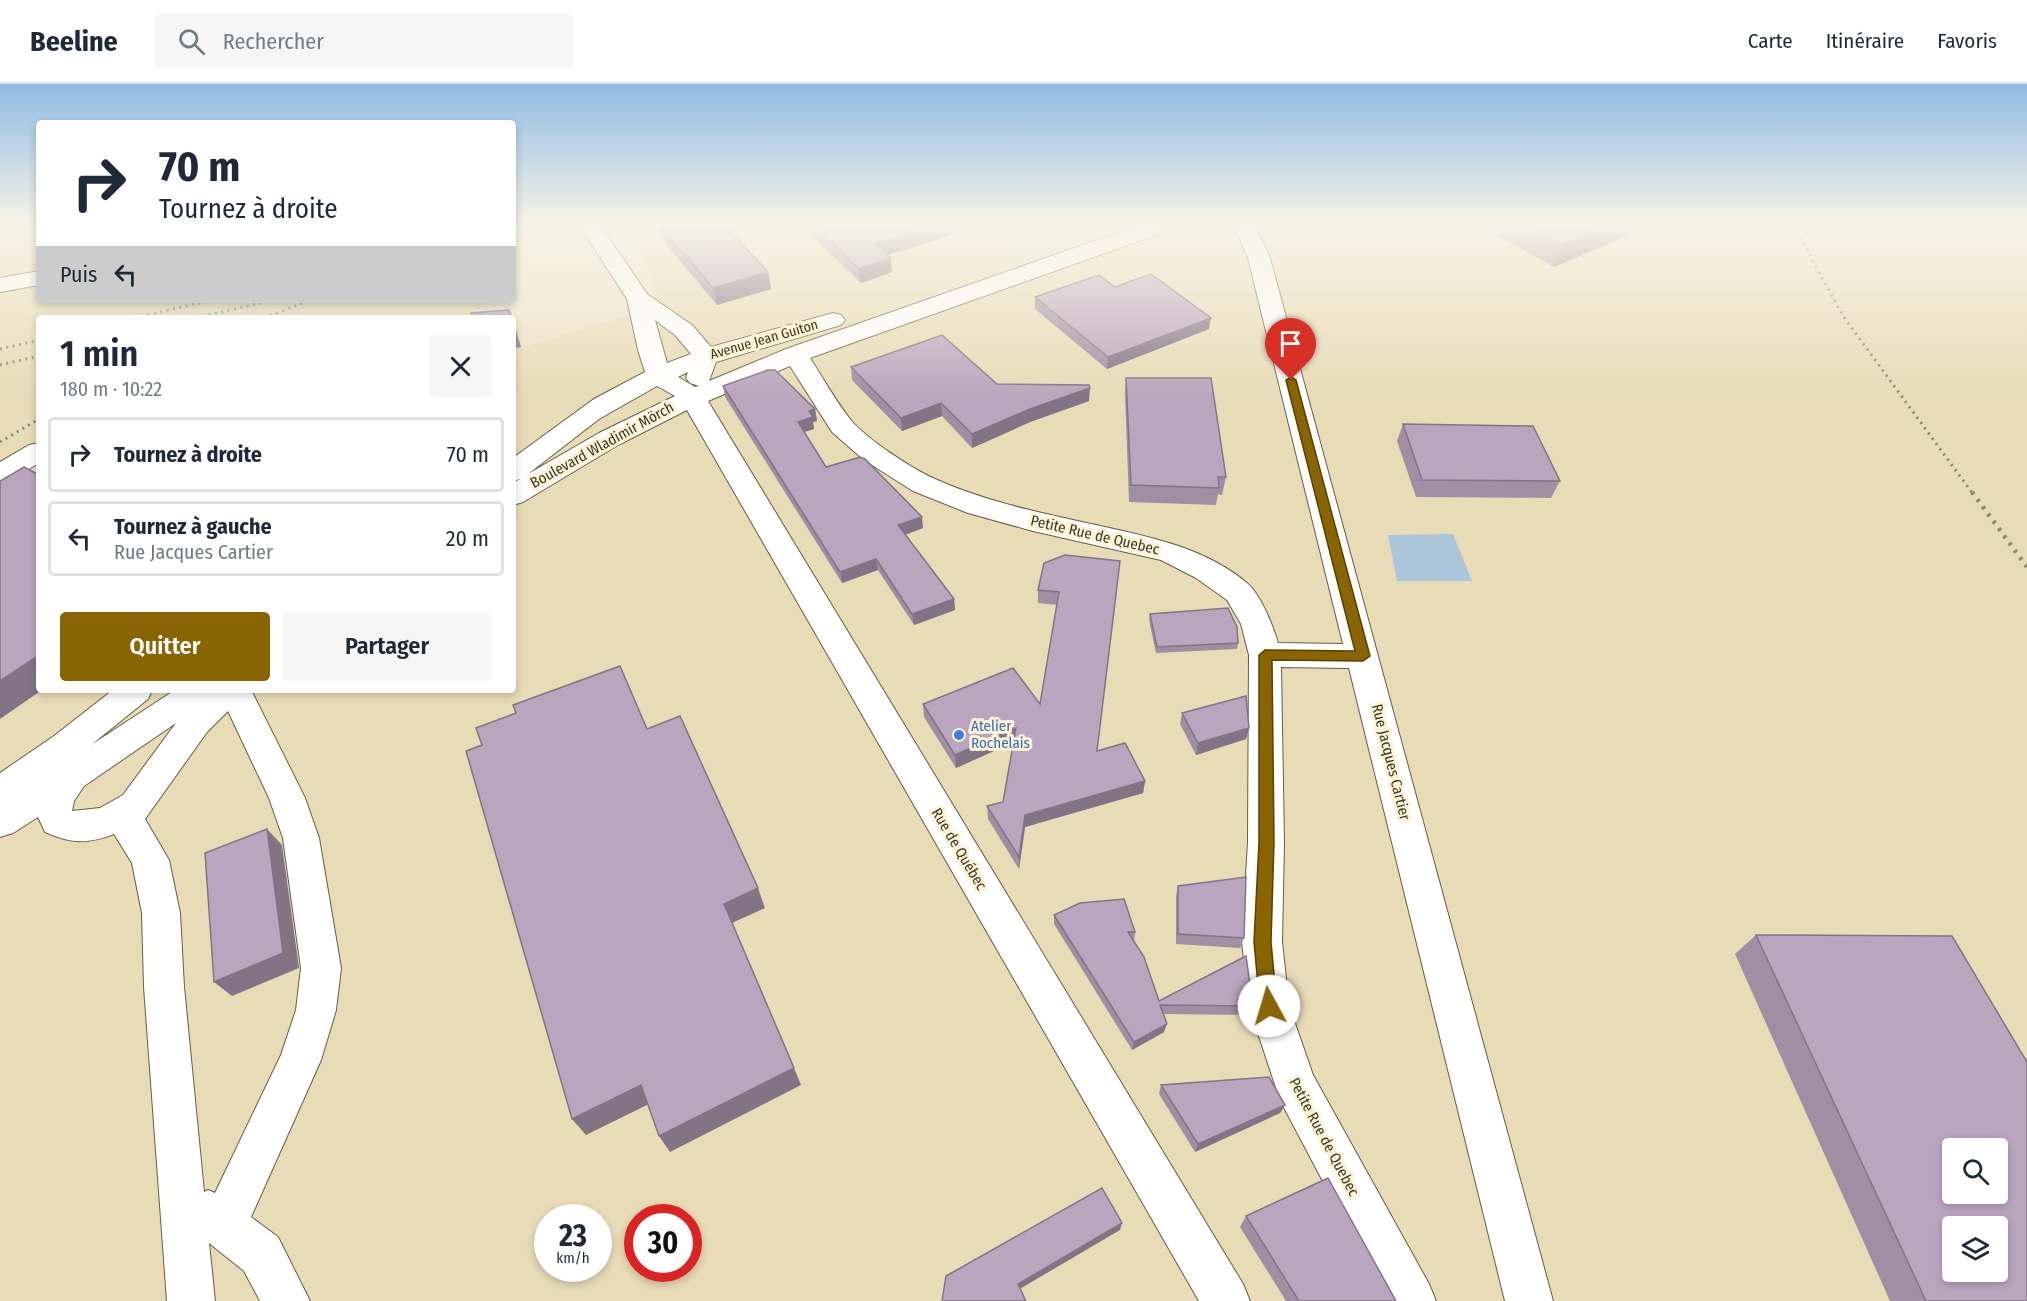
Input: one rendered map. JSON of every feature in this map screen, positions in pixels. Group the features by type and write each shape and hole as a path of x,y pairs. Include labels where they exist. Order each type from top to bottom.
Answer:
{"street":[{"name":"Rue de Québec","path":"628,283 639,299 650,350 686,377 1227,1301"},
{"name":"Avenue Jean Guiton","path":"686,377 762,338 975,283"},
{"name":"Avenue Jean Guiton","path":"686,377 795,354 994,283"},
{"name":"Rue Jacques Cartier","path":"1265,283 1529,1301"},
{"name":"Rue de Québec","path":"639,299 682,327 694,338 686,377"},
{"name":"Petite Rue de Quebec","path":"795,354 841,426 874,454 923,485 978,506 1033,521 1170,552 1238,592 1257,624 1265,655 1266,842 1262,942 1269,1006 1295,1085 1412,1301"},
{"name":"Boulevard Wladimir Mörch","path":"516,494 595,446 686,377"},
{"name":"Boulevard Wladimir Mörch","path":"516,470 577,423 616,397 686,377"},
{"path":"0,474 36,453"},
{"path":"1265,655 1363,656"},
{"path":"2,810 66,746 132,693"},
{"path":"2,810 72,776 196,693"},
{"path":"72,776 61,789 56,800 53,811 56,820 66,827 81,828 121,817 136,806 195,723 225,693"},
{"path":"224,1226 300,1060 316,1010 321,968 301,838 287,798 236,693"},
{"path":"121,817 130,827 150,860 161,913 164,987 191,1301"},
{"path":"181,1191 261,1254 286,1301"}],"shaded area":[{"path":"0,283 36,283 36,303 488,303 486,315 36,315 36,693 516,693 516,350 661,305 652,283 2027,283 2027,1301 0,1301"}],"water":[{"path":"1453,534 1472,581 1397,581 1388,535"}],"building":[{"path":"709,283 731,283 713,288"},
{"path":"1076,283 1109,283 1115,287 1127,283 1163,283 1211,318 1108,357 1035,297"},
{"path":"509,310 511,315 472,315 471,313"},
{"path":"942,335 997,384 1089,385 1090,388 1030,409 972,434 941,403 901,418 851,367"},
{"path":"768,370 775,370 815,409 809,411 813,417 798,422 826,467 860,457 865,459 922,517 898,525 954,599 912,614 876,559 840,572 723,386"},
{"path":"1126,378 1211,378 1226,477 1218,477 1219,488 1131,485"},
{"path":"1403,424 1533,426 1560,481 1422,480"},
{"path":"24,467 36,473 36,657 0,681 0,481"},
{"path":"1065,555 1120,561 1097,751 1125,743 1145,781 1025,815 1019,857 987,806 1003,802 1016,728 955,755 923,704 1013,668 1040,704 1059,592 1038,590 1044,563"},
{"path":"1228,608 1237,627 1238,643 1157,647 1150,614"},
{"path":"620,666 647,729 680,716 758,888 724,904 794,1068 659,1136 641,1085 572,1119 466,751 482,745 476,728 516,713 513,705"},
{"path":"1246,696 1249,728 1198,743 1182,713"},
{"path":"267,829 283,953 214,982 205,853"},
{"path":"1246,877 1244,938 1178,934 1178,886"},
{"path":"1124,899 1135,932 1128,932 1144,957 1159,1001 1246,956 1253,1006 1160,1005 1167,1024 1134,1042 1054,915 1080,903"},
{"path":"1756,935 1952,936 2027,1062 2027,1301 1926,1301"},
{"path":"1269,1077 1285,1105 1198,1144 1161,1085"},
{"path":"1328,1178 1396,1301 1299,1301 1246,1216"},
{"path":"1102,1188 1122,1223 1018,1284 1026,1301 942,1301 946,1276"}],"railway":[{"path":"1825,283 1843,316 1973,494"},
{"path":"148,315 199,303"},
{"path":"209,315 260,303"},
{"path":"272,315 303,303"},
{"path":"0,349 36,341"},
{"path":"0,365 36,357"},
{"path":"0,442 36,421"},
{"path":"1972,492 2027,567"}],"place":[{"name":"Atelier Rochelais","path":"959,735"}],"route":[{"path":"1269,1006 1262,942 1266,842 1265,655 1363,656 1291,380"}]}
